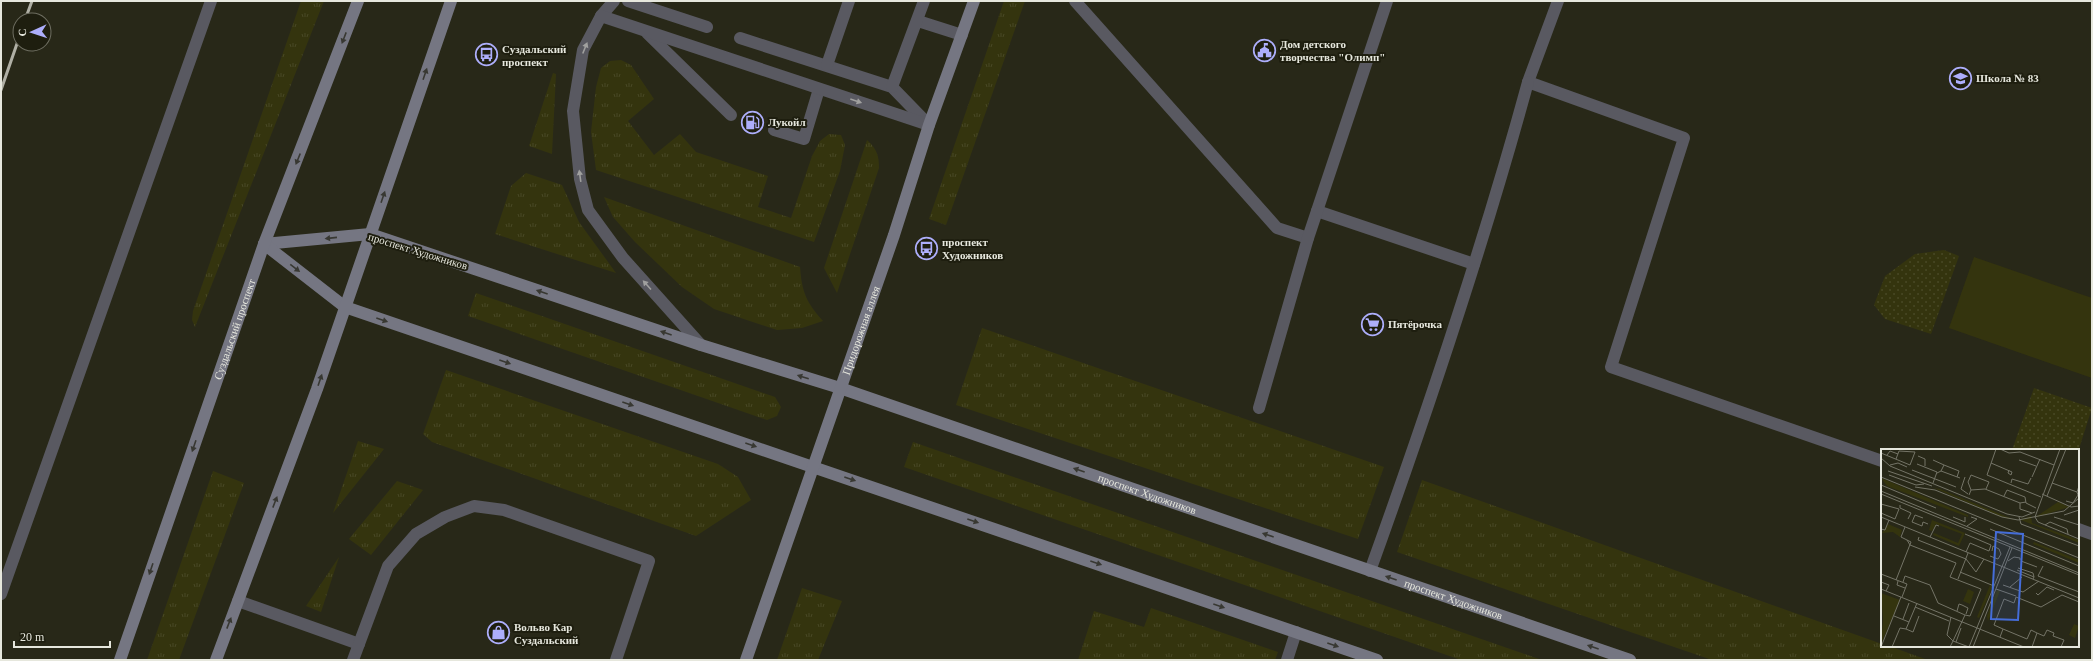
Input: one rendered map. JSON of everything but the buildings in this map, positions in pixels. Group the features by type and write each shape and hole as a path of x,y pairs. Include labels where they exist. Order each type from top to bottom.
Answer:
{"street":[{"name":"Суздальский проспект","path":"120,660 264,244 358,1"},
{"path":"216,660 301,432 451,1"},
{"name":"Придорожная аллея","path":"746,660 894,235 929,125 974,1"},
{"name":"проспект Художников","path":"264,244 370,234 701,345 840,388 1630,660"},
{"path":"264,244 345,307 1377,660"}],"lane":[{"path":"1,594 211,1"},
{"path":"614,1 601,16 583,50 573,111 580,179 588,210 623,258 701,345"},
{"path":"628,1 657,5 707,27"},
{"path":"827,65 849,1"},
{"path":"892,87 918,21 924,1"},
{"path":"1075,1 1277,228 1308,238"},
{"path":"1259,408 1316,211 1387,1"},
{"path":"1370,571 1409,463 1474,264 1528,82 1558,1"},
{"path":"601,16 929,125"},
{"path":"918,21 962,35"},
{"path":"645,31 731,115"},
{"path":"740,38 892,87 929,125"},
{"path":"1528,82 1684,138 1611,367 1881,461"},
{"path":"774,130 804,139 819,89"},
{"path":"1316,211 1474,264"},
{"path":"353,660 388,566 416,534 445,517 474,506 504,510 650,561 616,660"},
{"path":"2079,530 2092,534"},
{"path":"238,600 359,644"},
{"path":"1287,660 1296,632"}],"green space":[{"path":"301,1 324,1 195,327 192,320 193,311"},
{"path":"1004,1 1025,1 946,225 929,219"},
{"path":"621,60 631,65 654,99 628,121 654,155 680,134 696,152 768,176 758,207 791,218 812,156 820,141 829,134 841,135 845,145 840,171 814,242 596,170 591,132 596,87 601,68 610,61"},
{"path":"553,73 556,74 552,154 529,146"},
{"path":"867,140 877,153 879,168 837,293 824,268"},
{"path":"526,173 562,185 579,222 616,273 495,234 511,186"},
{"path":"604,197 800,267 802,283 806,296 823,321 802,328 777,330 714,309 682,287 635,242 613,217"},
{"path":"1944,250 1959,256 1931,334 1885,319 1874,305 1885,276 1915,254"},
{"path":"1974,257 2092,298 2092,378 1949,328"},
{"path":"476,293 775,397 781,407 777,416 767,420 468,316"},
{"path":"982,328 1384,467 1358,539 956,405"},
{"path":"446,370 718,464 738,477 751,500 696,536 432,442 423,434"},
{"path":"2034,388 2092,408 2079,449 2012,449"},
{"path":"358,441 384,449 333,513"},
{"path":"913,442 1542,660 1461,660 904,467"},
{"path":"213,471 244,483 179,660 147,660"},
{"path":"1422,480 1881,644 1881,647 1892,647 1928,660 1712,660 1397,552"},
{"path":"397,481 423,490 371,555 349,539"},
{"path":"339,557 321,612 306,606"},
{"path":"802,588 842,601 818,660 777,660"},
{"path":"1151,608 1278,652 1275,660 1078,660 1094,611 1144,627"}],"railway":[{"path":"28,12 32,1"},
{"path":"1,90 14,52"}],"place":[{"name":"Дом детского творчества \"Олимп\"","path":"1264,50"},
{"name":"Суздальский проспект","path":"487,55"},
{"name":"Школа № 83","path":"1961,78"},
{"name":"Лукойл","path":"753,122"},
{"name":"проспект Художников","path":"927,248"},
{"name":"Пятёрочка","path":"1373,324"},
{"name":"Вольво Кар Суздальский","path":"499,633"}]}
